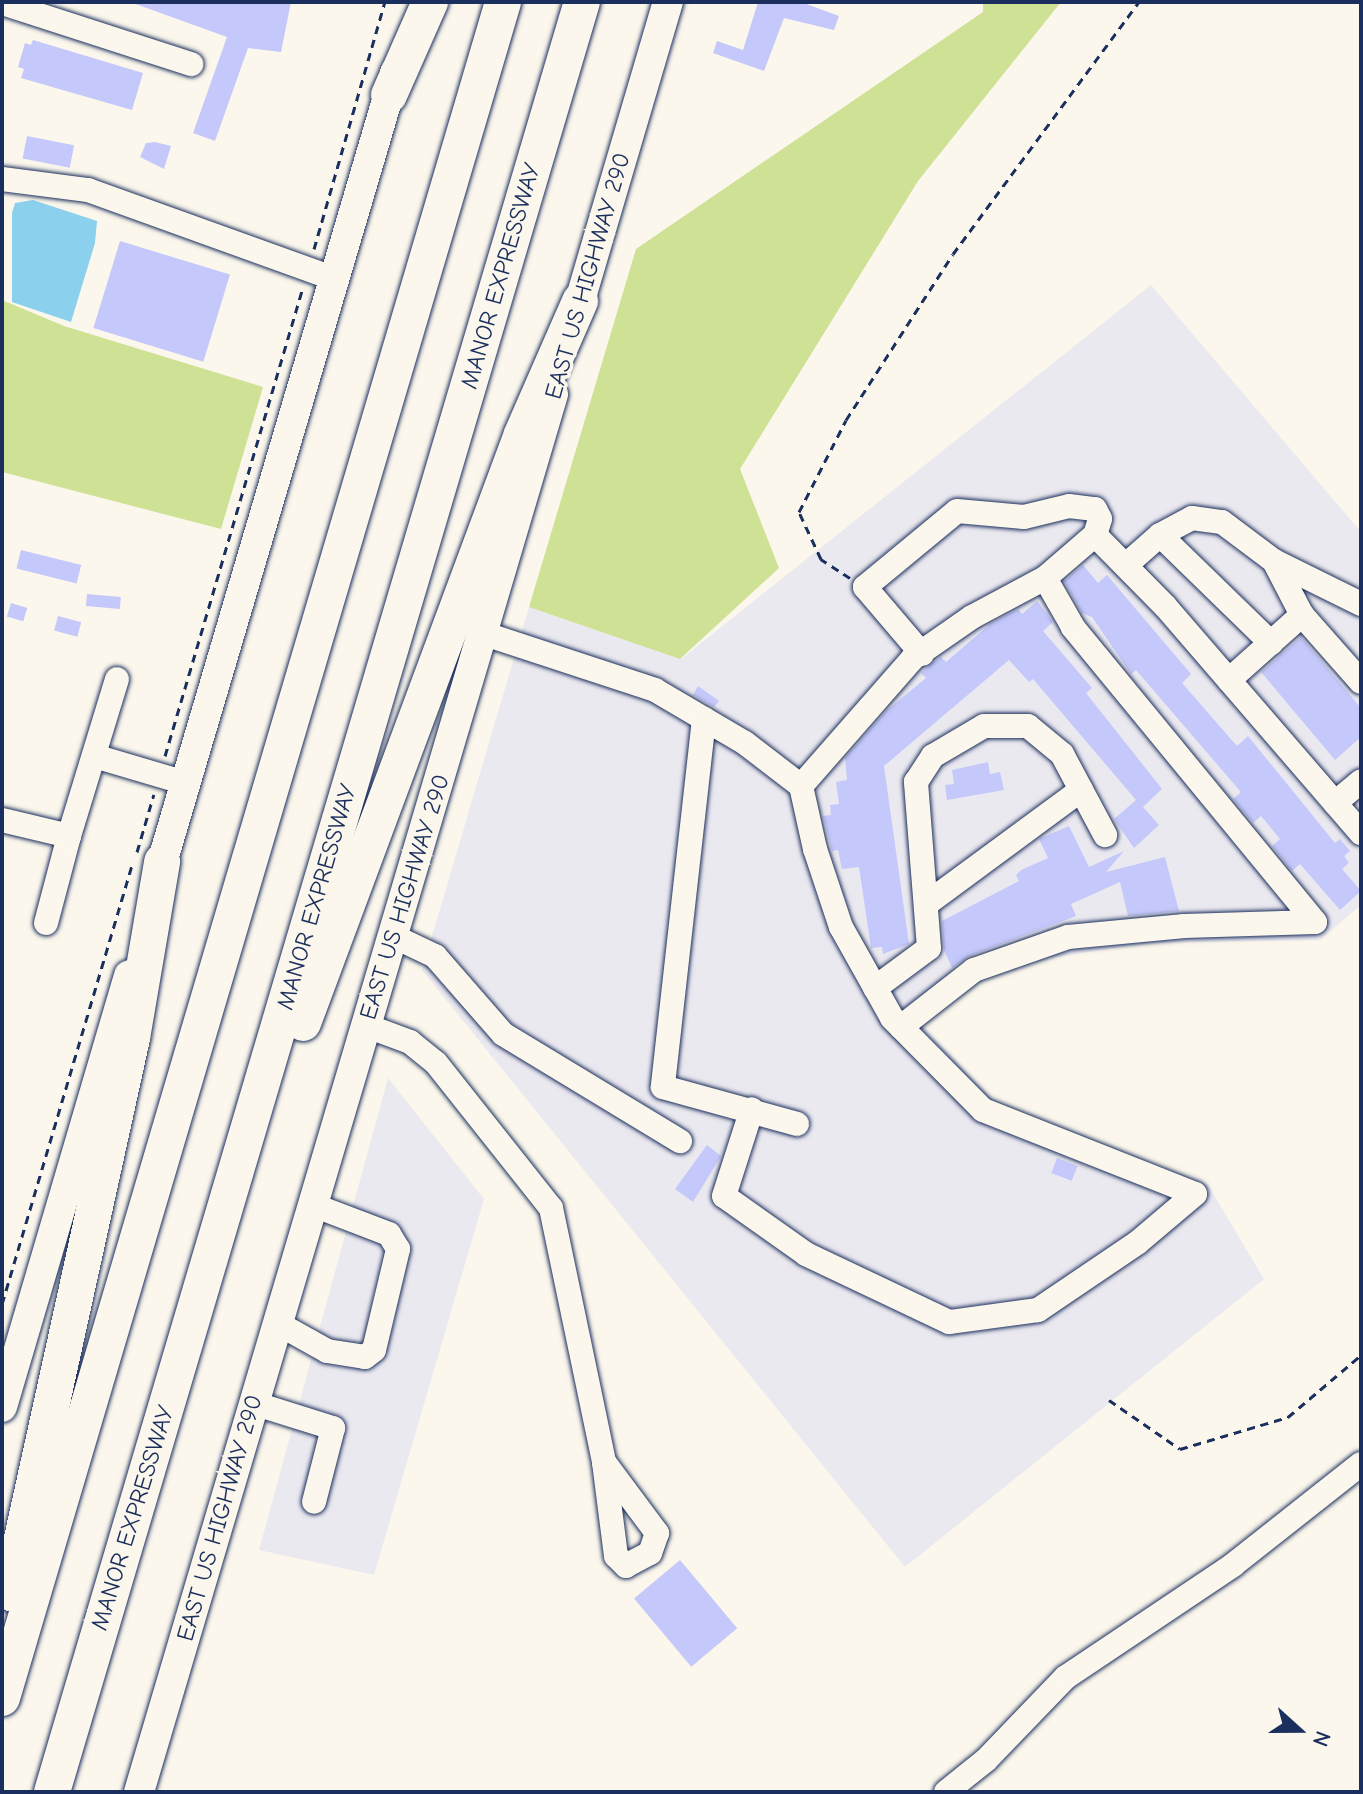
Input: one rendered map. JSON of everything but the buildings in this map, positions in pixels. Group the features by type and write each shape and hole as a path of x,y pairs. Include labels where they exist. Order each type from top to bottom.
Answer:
{"highway":[{"path":"389,95 430,2"},
{"path":"2,1698 503,2"},
{"name":"MANOR EXPRESSWAY","path":"52,1792 582,2"},
{"path":"229,1193 267,1118 522,434 580,301"},
{"path":"2,1631 132,1038 162,862"}],"main road":[{"path":"2,1407 162,862 172,779 322,274 389,95 414,2"},
{"name":"EAST US HIGHWAY 290","path":"139,1792 485,634 668,2"}],"lane":[{"path":"2,3 191,64"},
{"path":"2,179 88,190 322,274"},
{"path":"801,786 922,654 972,617 1045,578 1095,535 1100,519 1095,509 1069,506 1024,517 957,511 865,587 922,654"},
{"path":"1126,565 1160,535 1192,518 1222,522 1274,561 1361,604"},
{"path":"1095,535 1126,565 1229,680 1361,833"},
{"path":"1160,535 1271,643"},
{"path":"1274,561 1302,615 1361,682"},
{"path":"901,1027 974,970 1068,937 1184,926 1315,922 1073,627 1045,578"},
{"path":"1229,680 1302,615"},
{"path":"485,634 655,690 704,719 801,786 815,849 841,927 901,1027 983,1110 1195,1194 1137,1243 1038,1310 949,1322 806,1254 724,1196 752,1109"},
{"path":"46,923 117,679"},
{"path":"704,719 663,1087 752,1109 797,1124"},
{"path":"875,988 929,948 929,902 916,782 933,756 984,726 1028,726 1062,754 1105,835"},
{"path":"94,756 172,779"},
{"path":"1335,803 1361,781"},
{"path":"929,902 1081,790"},
{"path":"2,820 69,836"},
{"path":"393,936 435,956 503,1034 680,1141"},
{"path":"367,1026 410,1042 436,1063 542,1191 551,1208 604,1462"},
{"path":"277,1323 327,1351 365,1357 374,1350 398,1249 389,1234 313,1205"},
{"path":"253,1403 333,1428 314,1502"},
{"path":"946,1792 986,1760 1066,1677 1233,1565 1361,1464"}],"path":[{"path":"2,1304 172,779 322,274 385,2"},
{"path":"865,587 821,559 799,512 846,420 953,254 1139,2"},
{"path":"1109,1400 1180,1449 1288,1417 1361,1355"}],"shaded area":[{"path":"1151,285 1361,532 1361,905 1320,940 1149,943 1049,958 969,983 920,1023 1001,1108 1208,1185 1264,1279 905,1567 422,970 529,607 681,659"},
{"path":"388,1078 484,1199 374,1575 259,1550"}],"green space":[{"path":"983,2 1061,2 918,181 740,469 779,568 680,659 529,607 636,249 983,12"},
{"path":"2,300 64,326 263,387 221,529 2,472"}],"water":[{"path":"33,200 97,221 95,243 71,322 12,302 12,213 15,203"}]}
